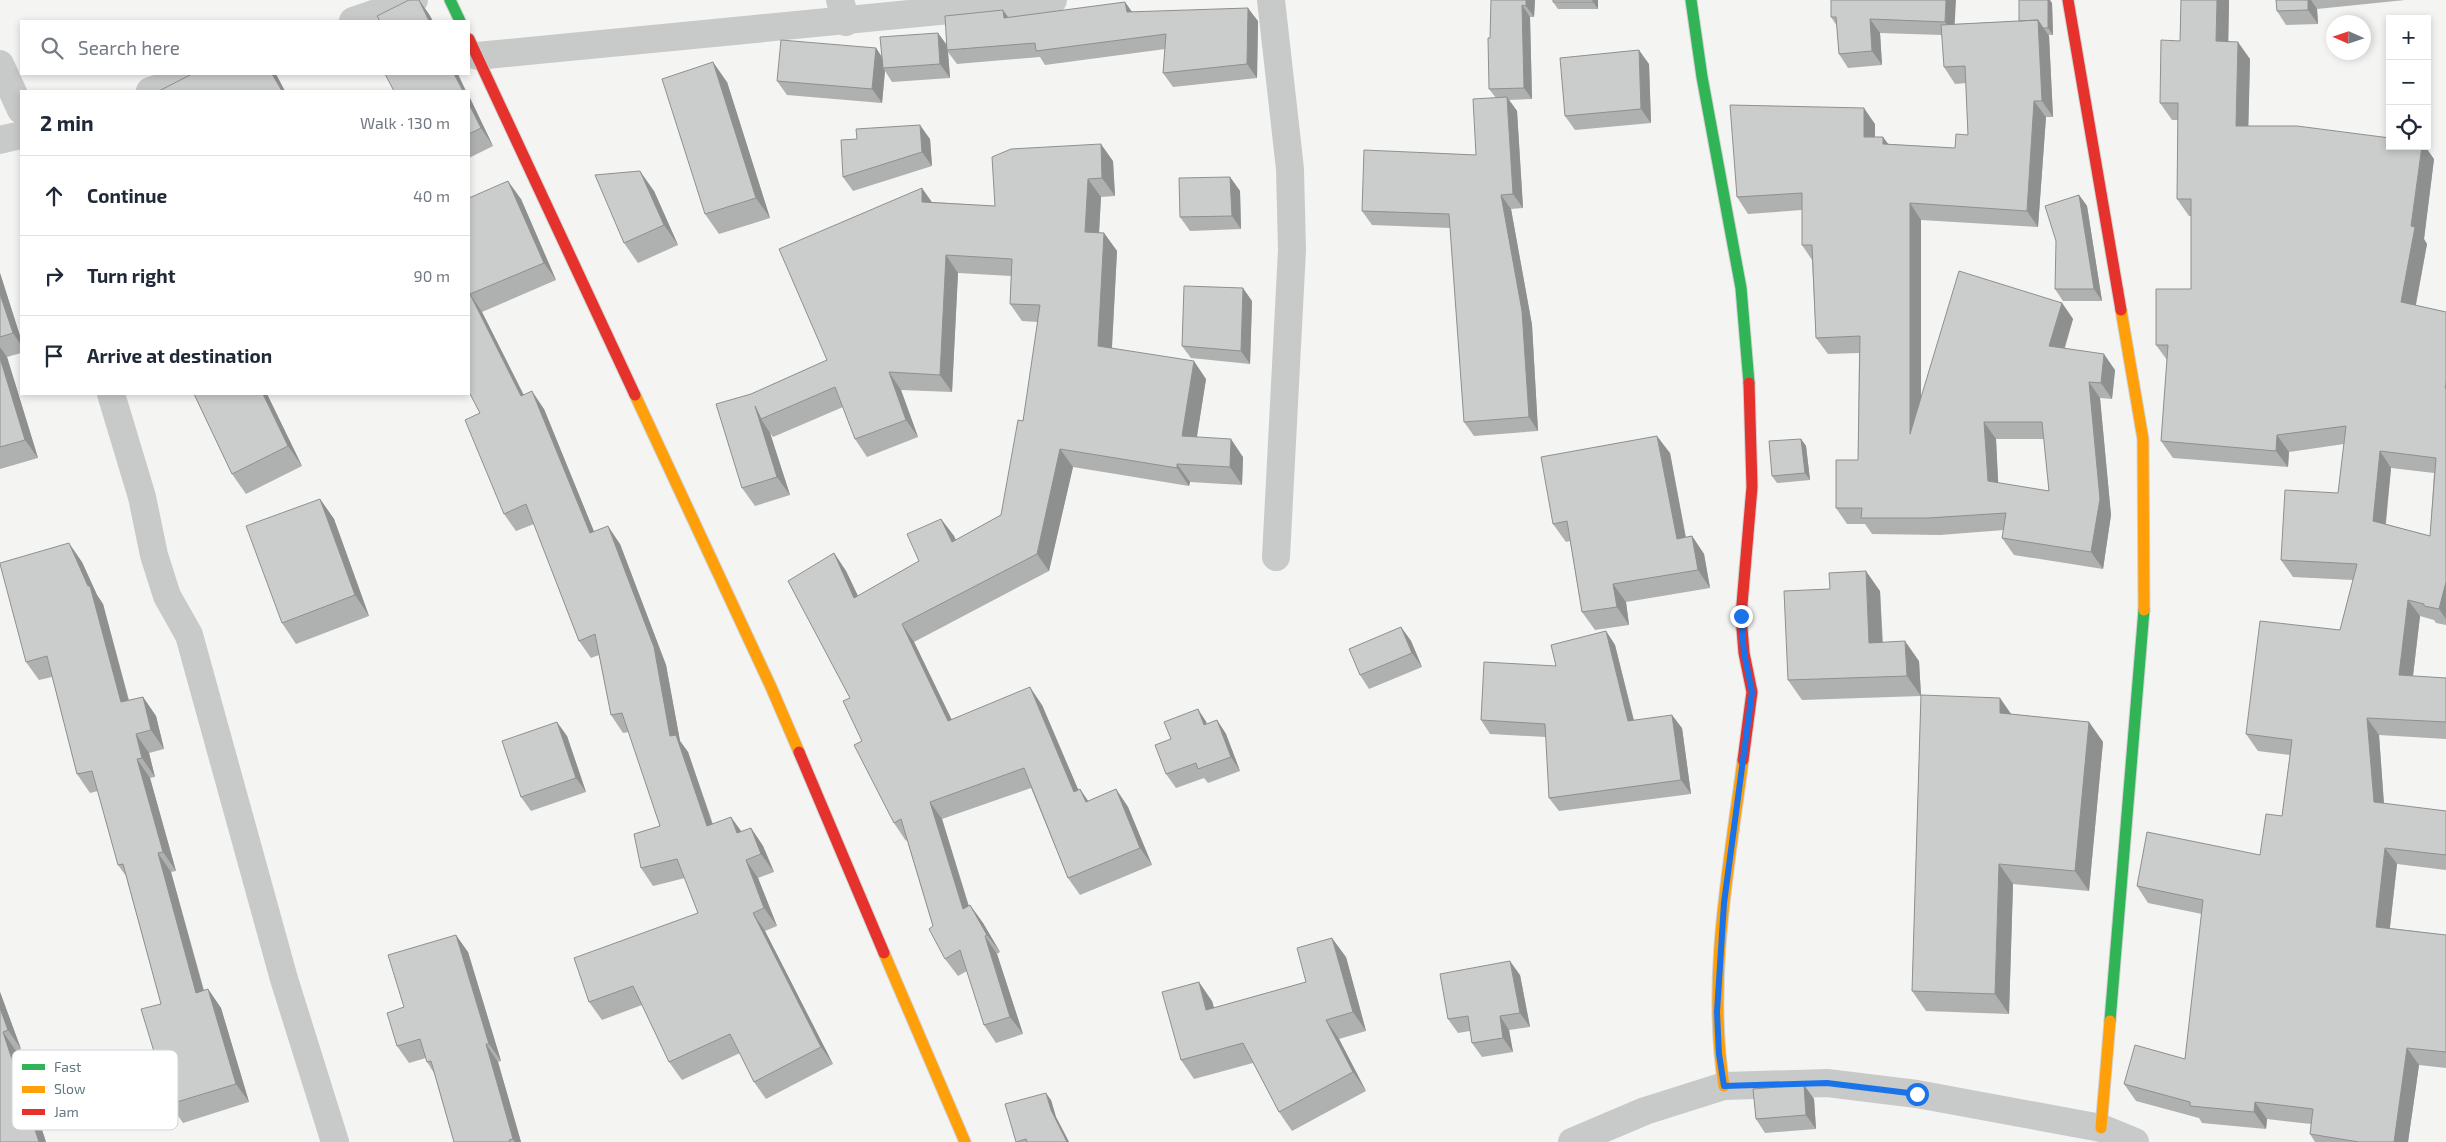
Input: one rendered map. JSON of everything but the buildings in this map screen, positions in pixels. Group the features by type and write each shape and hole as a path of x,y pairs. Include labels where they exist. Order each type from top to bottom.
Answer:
{"street":[{"path":"356,20 414,0"},
{"path":"450,0 460,20"},
{"path":"964,1142 771,687 473,48 843,11 1053,0"},
{"path":"1270,0 1290,170 1292,250 1276,557"},
{"path":"1691,0 1702,76 1741,288 1750,410 1752,487 1741,616 1744,653 1752,692 1724,903 1717,1012 1719,1054 1724,1086"},
{"path":"2068,0 2143,439 2144,622 2101,1128"},
{"path":"0,64 20,108"},
{"path":"153,90 198,75"},
{"path":"0,140 20,135"},
{"path":"110,395 142,497 154,555 167,596 189,635 284,979 335,1142"},
{"path":"1572,1142 1645,1111 1724,1086 1827,1083 1917,1094 2101,1128 2135,1142"}],"traffic: fast":[{"path":"450,0 460,20"},
{"path":"1691,0 1702,77 1741,288 1749,383"},
{"path":"2110,1021 2144,610"}],"traffic: slow":[{"path":"2121,310 2143,439 2144,610"},
{"path":"635,395 771,687 799,752"},
{"path":"1724,1086 1719,1045 1719,964 1726,882 1743,760"},
{"path":"884,953 965,1142"},
{"path":"2101,1128 2110,1021"}],"traffic: jam":[{"path":"2068,0 2121,310"},
{"path":"470,41 635,395"},
{"path":"1743,760 1752,692 1744,653 1741,616 1752,487 1749,383"},
{"path":"799,752 884,953"}],"route":[{"path":"1741,616 1744,653 1752,692 1724,903 1717,1012 1719,1054 1724,1086 1827,1083 1917,1094"}]}
